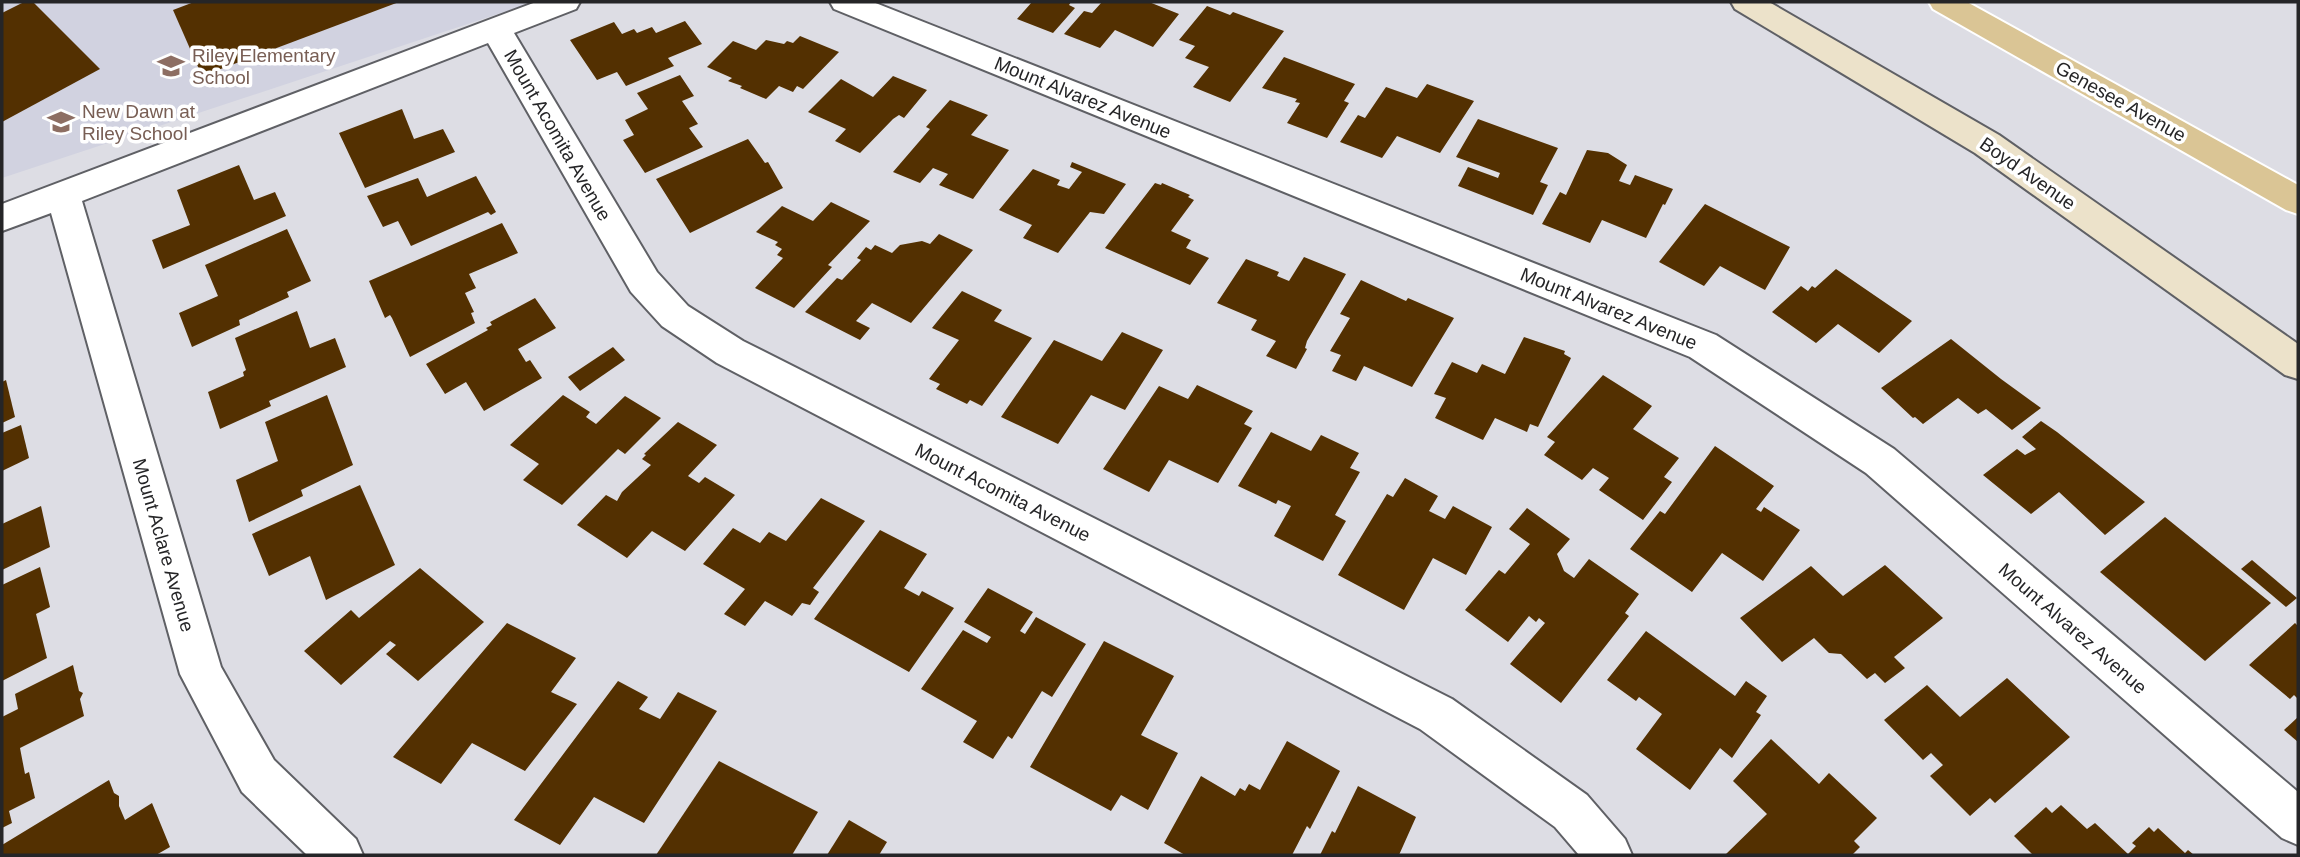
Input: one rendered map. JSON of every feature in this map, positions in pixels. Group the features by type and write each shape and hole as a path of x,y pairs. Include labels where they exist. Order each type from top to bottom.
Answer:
{"main road":[{"name":"Genesee Avenue","path":"1944,2 2298,201"}],"street":[{"path":"2,218 565,2"},
{"name":"Mount Alvarez Avenue","path":"845,2 1703,346 1880,461 2298,822"},
{"name":"Boyd Avenue","path":"1746,2 1987,144 2298,364"},
{"name":"Mount Acomita Avenue","path":"495,29 645,282 675,316 730,352 1436,714 1572,811 1609,855"},
{"name":"Mount Aclare Avenue","path":"63,194 202,674 258,776 340,855"}],"shaded area":[{"name":"Riley Elementary School","path":"2,2 534,2 2,178"}],"building":[{"path":"24,2 33,2 100,69 2,122 2,13"},
{"path":"194,2 399,2 202,76 173,10"},
{"path":"1032,2 1071,2 1069,5 1075,8 1053,33 1017,19"},
{"path":"1102,2 1149,2 1179,14 1153,47 1115,30 1100,48 1064,34 1084,11 1092,13"},
{"path":"1207,6 1230,15 1233,12 1284,31 1230,102 1193,87 1209,67 1185,58 1195,46 1179,40"},
{"path":"685,21 702,44 668,58 674,66 626,86 617,72 597,80 570,40 614,22 622,34 634,29 637,33 652,27 656,33"},
{"path":"800,36 839,52 803,89 797,86 793,92 779,86 766,99 740,88 742,86 728,81 732,78 707,67 733,41 756,50 766,40 793,43"},
{"path":"1284,57 1355,84 1344,101 1349,103 1327,138 1287,123 1300,103 1295,102 1297,99 1262,88"},
{"path":"680,75 694,96 682,101 698,124 689,128 703,147 645,173 623,140 634,135 625,120 648,109 637,93"},
{"path":"893,76 927,90 904,118 899,115 893,119 860,153 835,141 846,129 808,112 841,79 873,97"},
{"path":"1427,84 1474,101 1440,153 1397,136 1382,158 1340,142 1358,115 1365,118 1386,87 1417,98"},
{"path":"950,100 988,115 971,135 1009,150 973,199 939,185 948,174 933,168 920,183 893,172 930,129 926,127"},
{"path":"402,109 414,139 443,129 455,152 365,188 339,133"},
{"path":"1478,119 1558,148 1540,182 1548,185 1533,215 1458,186 1468,167 1498,178 1500,173 1456,157"},
{"path":"748,139 765,163 768,162 783,188 690,233 656,179"},
{"path":"1587,150 1608,153 1627,165 1619,181 1630,185 1635,175 1673,189 1646,238 1602,220 1590,243 1542,224 1560,192 1566,195"},
{"path":"1072,162 1126,184 1104,214 1090,212 1058,253 1023,238 1032,225 999,210 1033,169 1060,180 1057,185 1069,189 1082,172 1070,167"},
{"path":"239,165 254,200 275,192 286,216 163,269 152,240 190,225 177,190"},
{"path":"476,176 496,212 491,215 488,212 411,246 398,221 383,227 367,196 418,178 427,197"},
{"path":"1155,183 1162,183 1190,195 1188,197 1194,200 1171,231 1191,240 1186,248 1209,258 1190,285 1105,248"},
{"path":"831,202 870,221 828,265 832,267 794,308 755,288 783,258 777,255 782,249 775,245 778,242 756,232 782,206 813,221"},
{"path":"1705,204 1790,247 1765,290 1720,266 1704,286 1659,262"},
{"path":"502,223 518,253 469,274 476,288 465,293 474,312 471,313 475,323 410,357 392,318 390,315 385,318 369,281"},
{"path":"287,229 311,281 287,292 289,297 239,320 240,325 192,347 179,313 218,296 205,265"},
{"path":"939,234 973,250 911,323 872,303 856,321 870,328 860,340 805,312 837,278 842,280 861,260 857,258 866,247 871,250 875,245 892,253 900,245 922,241 930,244"},
{"path":"1304,257 1346,274 1307,341 1307,349 1296,369 1266,356 1276,341 1251,330 1257,320 1217,303 1246,259 1279,272 1277,276 1289,281"},
{"path":"1836,269 1912,321 1879,353 1838,324 1816,343 1772,312 1801,286 1808,291 1812,286 1815,288"},
{"path":"1361,280 1406,301 1408,298 1454,318 1412,387 1364,366 1356,381 1332,371 1341,355 1330,351 1350,318 1340,314"},
{"path":"962,291 1002,310 994,321 1032,338 982,406 970,400 967,404 936,389 940,384 929,379 959,340 932,328"},
{"path":"535,298 556,328 518,349 526,362 530,360 542,378 484,411 466,382 445,394 426,364 488,330 486,328 492,325 490,322"},
{"path":"297,311 310,348 335,338 346,367 269,401 271,406 220,429 208,392 244,376 243,372 246,370 235,338"},
{"path":"1122,332 1163,350 1125,410 1091,395 1058,444 1001,417 1054,340 1102,361"},
{"path":"1524,337 1565,351 1564,354 1571,358 1538,427 1530,424 1527,432 1495,418 1483,440 1435,418 1446,398 1434,394 1452,362 1477,373 1482,364 1505,374"},
{"path":"1951,339 2041,408 2012,430 1986,409 1978,414 1958,398 1923,424 1913,418 1881,388"},
{"path":"613,347 625,360 580,391 568,377"},
{"path":"1603,375 1652,406 1633,429 1679,458 1664,477 1672,482 1643,520 1599,490 1609,478 1593,468 1582,480 1544,455 1555,442 1547,437"},
{"path":"6,380 15,417 2,423 2,382"},
{"path":"1197,385 1253,411 1244,424 1252,428 1218,483 1169,460 1149,492 1103,469 1159,386 1188,399"},
{"path":"327,395 353,465 301,490 303,496 249,522 236,480 278,461 265,422"},
{"path":"563,395 590,412 586,417 596,424 625,396 661,418 625,454 618,449 562,505 523,480 539,464 510,445"},
{"path":"2041,421 2145,502 2105,535 2059,492 2031,514 1983,475 2017,449 2025,455 2036,449 2022,437"},
{"path":"678,422 717,445 688,476 699,483 705,477 735,495 685,551 652,531 627,558 577,525 606,495 617,501 622,492 651,465 642,459 646,455 644,454"},
{"path":"21,425 29,458 2,471 2,433"},
{"path":"1271,432 1311,451 1321,435 1359,453 1350,468 1360,472 1335,515 1346,521 1323,561 1274,536 1291,506 1278,500 1276,504 1238,486"},
{"path":"1715,446 1774,486 1756,509 1761,512 1764,507 1800,530 1763,581 1722,553 1692,592 1630,549 1660,511 1665,514"},
{"path":"1405,478 1438,496 1429,511 1445,519 1453,506 1492,527 1466,575 1433,558 1404,610 1338,575 1387,494 1393,497"},
{"path":"360,485 395,565 326,600 310,556 269,576 252,534"},
{"path":"821,498 865,521 813,588 819,592 810,605 802,603 792,616 765,601 745,626 724,614 745,589 703,564 733,528 760,543 769,532 786,541"},
{"path":"41,506 50,547 2,570 2,524"},
{"path":"1527,508 1570,539 1557,554 1564,571 1574,578 1589,559 1639,594 1625,613 1629,616 1561,703 1510,664 1545,623 1539,618 1536,622 1529,616 1508,642 1465,610 1499,570 1505,574 1530,544 1509,529"},
{"path":"2165,517 2271,603 2205,661 2100,572"},
{"path":"880,530 927,554 904,588 919,596 922,591 954,608 909,672 814,619"},
{"path":"2252,560 2297,598 2286,607 2241,569"},
{"path":"1885,565 1943,618 1894,657 1905,668 1885,683 1875,673 1867,679 1841,654 1829,653 1814,638 1782,662 1740,618 1811,566 1843,596"},
{"path":"40,567 50,607 36,614 47,658 2,681 2,585"},
{"path":"420,568 484,622 418,681 386,654 396,645 390,641 341,685 304,651 351,610 359,618"},
{"path":"988,588 1033,612 1020,631 1025,634 1036,617 1086,644 1052,697 1042,691 1012,739 1008,736 993,759 963,742 977,721 921,689 963,630 987,643 991,637 964,622"},
{"path":"507,623 576,658 551,692 577,704 525,771 472,743 441,784 393,757"},
{"path":"2295,623 2298,626 2298,699 2294,695 2290,699 2249,665"},
{"path":"1646,631 1735,696 1746,681 1767,696 1756,712 1761,715 1732,758 1720,748 1690,790 1636,749 1662,714 1639,697 1636,701 1607,680"},
{"path":"1104,641 1174,676 1141,735 1178,753 1148,810 1121,795 1111,811 1030,767"},
{"path":"73,665 79,691 83,693 80,699 84,716 20,748 25,774 29,772 35,798 9,811 12,823 2,828 2,717 18,709 15,694"},
{"path":"2007,678 2070,737 1995,803 1990,798 1970,816 1930,776 1943,765 1931,753 1923,760 1884,720 1927,685 1960,717"},
{"path":"618,681 648,697 639,709 660,719 678,692 717,711 644,823 594,797 560,845 514,820"},
{"path":"2298,717 2298,742 2284,730"},
{"path":"1771,739 1819,784 1829,773 1877,818 1854,841 1860,847 1852,855 1725,855 1767,814 1733,781"},
{"path":"1287,741 1340,771 1310,829 1307,826 1292,855 1185,855 1164,843 1201,776 1235,796 1240,788 1245,791 1249,784 1260,790"},
{"path":"719,761 818,812 792,855 656,855"},
{"path":"109,780 114,793 119,796 119,806 125,820 152,803 170,847 156,855 2,855 2,845"},
{"path":"1358,786 1416,817 1399,855 1320,855 1332,831 1335,833"},
{"path":"2061,805 2087,829 2095,823 2128,854 2136,846 2132,843 2149,827 2154,832 2158,828 2185,853 2188,850 2194,855 2033,855 2014,836 2046,807 2052,813"},
{"path":"849,820 887,842 879,855 827,855"}],"place":[{"name":"Riley Elementary School","path":"171,66"},
{"name":"New Dawn at Riley School","path":"61,122"}]}
